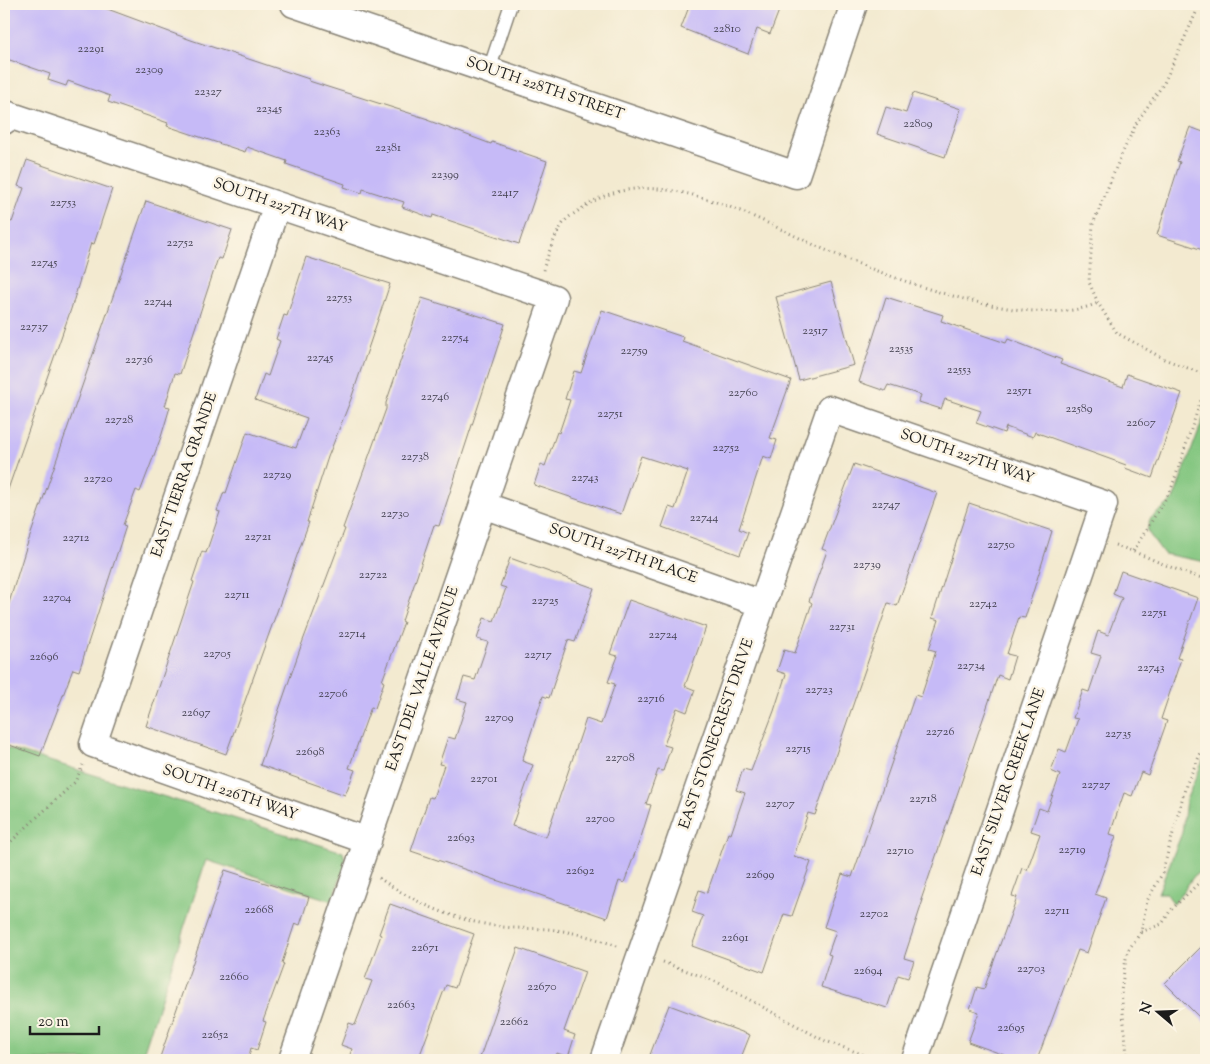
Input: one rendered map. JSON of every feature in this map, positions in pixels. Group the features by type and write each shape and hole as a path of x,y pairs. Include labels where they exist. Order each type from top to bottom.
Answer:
{"street":[{"name":"SOUTH 228TH STREET","path":"294,4 796,175 854,4"},
{"name":"SOUTH 227TH WAY","path":"5,117 277,205 545,295"},
{"name":"EAST TIERRA GRANDE","path":"93,744 277,205"},
{"name":"EAST DEL VALLE AVENUE","path":"292,1060 483,505 545,295"},
{"name":"SOUTH 227TH WAY","path":"830,409 1104,504"},
{"name":"EAST STONECREST DRIVE","path":"604,1060 830,409"},
{"name":"EAST SILVER CREEK LANE","path":"915,1060 1104,504"},
{"name":"SOUTH 227TH PLACE","path":"483,505 762,604"},
{"name":"SOUTH 226TH WAY","path":"93,744 368,841"}],"lane":[{"path":"489,70 511,4"}],"path":[{"path":"1200,4 1164,84 1137,122 1093,224 1089,282 1098,303 1117,333 1164,359 1206,375"},
{"path":"545,295 546,260 564,222 596,198 634,189 688,193 719,202 774,225 821,248 900,279 968,301 1052,313 1086,309 1098,303"},
{"path":"1133,551 1171,490 1201,400 1206,402"},
{"path":"1092,539 1133,551 1180,573 1206,579"},
{"path":"1127,1055 1121,991 1127,952 1141,932 1147,901 1162,874 1186,785 1206,742"},
{"path":"4,848 75,782 93,744"},
{"path":"1141,932 1162,924 1170,911 1206,876"},
{"path":"1120,1060 1127,1055 1151,1060"}],"green space":[{"path":"1206,411 1206,562 1164,554 1147,531 1150,519 1173,500"},
{"path":"4,747 343,852 346,863 332,901 206,860 141,1060 4,1060"},
{"path":"1206,754 1206,867 1194,876 1174,904 1166,893 1158,893 1182,833 1186,800"}],"building":[{"path":"4,4 94,4 191,40 309,79 309,81 428,119 491,144 492,142 547,161 519,244 433,215 432,218 402,207 404,202 363,189 362,193 344,187 345,184 286,164 287,161 247,147 245,152 167,126 168,123 108,102 110,96 68,81 66,86 48,80 50,74 4,58"},
{"path":"690,4 769,4 780,8 770,34 757,29 748,54 681,28"},
{"path":"913,93 961,109 945,157 877,134 886,107 906,113"},
{"path":"1190,127 1206,133 1206,251 1157,235 1180,162 1177,161"},
{"path":"27,160 112,189 94,244 91,243 71,309 6,495 4,495 4,219 12,222 24,188 18,186"},
{"path":"146,201 232,230 222,259 218,258 180,374 175,373 165,406 170,407 161,437 140,492 136,490 123,525 126,526 79,671 73,669 40,756 4,743 4,619 25,551"},
{"path":"306,257 390,284 351,399 328,457 307,522 309,522 226,754 146,726 194,582 192,581 202,551 206,553 220,512 217,511 224,492 226,493 247,432 296,448 307,418 255,400 264,374 268,376 280,341 276,339 284,315 287,316"},
{"path":"831,282 854,365 799,380 776,297"},
{"path":"886,297 943,315 941,321 1006,343 1008,339 1062,360 1060,364 1123,387 1127,374 1182,393 1152,478 1125,468 1126,465 1035,432 1033,437 1006,427 1004,433 976,423 981,411 945,399 941,409 919,402 921,395 888,385 885,391 859,382"},
{"path":"422,298 505,324 439,526 434,525 402,621 404,622 382,681 384,682 375,708 371,707 349,768 355,770 345,795 260,765 301,646 345,529 343,528 386,409 386,403"},
{"path":"602,310 683,337 682,341 791,380 770,438 777,440 771,459 763,456 739,529 748,533 740,555 662,527 669,507 675,509 688,471 641,456 621,514 534,485 541,464 545,466 557,432 559,433 570,400 565,399 574,371 581,373"},
{"path":"854,464 937,493 897,606 888,603 815,815 808,813 794,856 811,862 792,916 784,914 764,972 692,946 703,916 692,912 699,890 707,893 728,833 731,834 745,793 736,790 743,769 751,771 774,711 786,674 777,671 784,650 795,653 812,603 809,601 827,551 822,549"},
{"path":"969,503 1052,531 1025,618 1019,617 1007,654 1015,656 1008,679 998,675 921,900 923,900 904,958 914,961 908,978 898,975 887,1008 821,987 831,955 828,954 836,931 824,927 842,874 852,877 915,695 921,697 936,651 929,649 939,620 932,618"},
{"path":"510,558 594,588 575,642 568,640 549,698 543,696 522,761 533,765 512,826 546,837 586,719 601,724 615,684 608,682 618,656 610,654 629,600 706,627 685,686 695,690 687,712 677,708 664,745 671,747 663,771 658,770 646,804 651,805 642,834 624,883 619,881 607,918 411,851 429,797 433,798 444,765 439,764 448,737 455,739 467,702 457,699 464,677 475,680 488,642 477,639 484,618 494,621 506,588 500,586"},
{"path":"1121,571 1198,598 1177,658 1181,659 1161,719 1167,721 1148,775 1141,772 1132,796 1124,793 1110,834 1116,836 1095,894 1106,898 1087,953 1078,950 1037,1060 1018,1060 968,1042 979,1012 970,1009 977,987 984,989 1017,897 1012,896 1022,868 1027,870 1040,834 1031,831 1039,808 1047,811 1060,775 1051,771 1059,749 1066,752 1078,719 1073,718 1083,690 1089,692 1101,656 1091,653 1098,631 1108,635 1122,598 1113,594"},
{"path":"225,870 309,897 300,925 295,923 282,963 284,964 263,1021 266,1022 257,1050 251,1048 248,1060 159,1060"},
{"path":"390,904 474,934 455,988 446,985 418,1060 348,1060 352,1049 341,1045 349,1023 355,1025 372,981 365,979"},
{"path":"1206,942 1206,1024 1165,983"},
{"path":"518,948 585,972 564,1031 575,1035 568,1057 557,1053 555,1060 479,1060"},
{"path":"669,1005 750,1035 740,1060 648,1060"}]}
